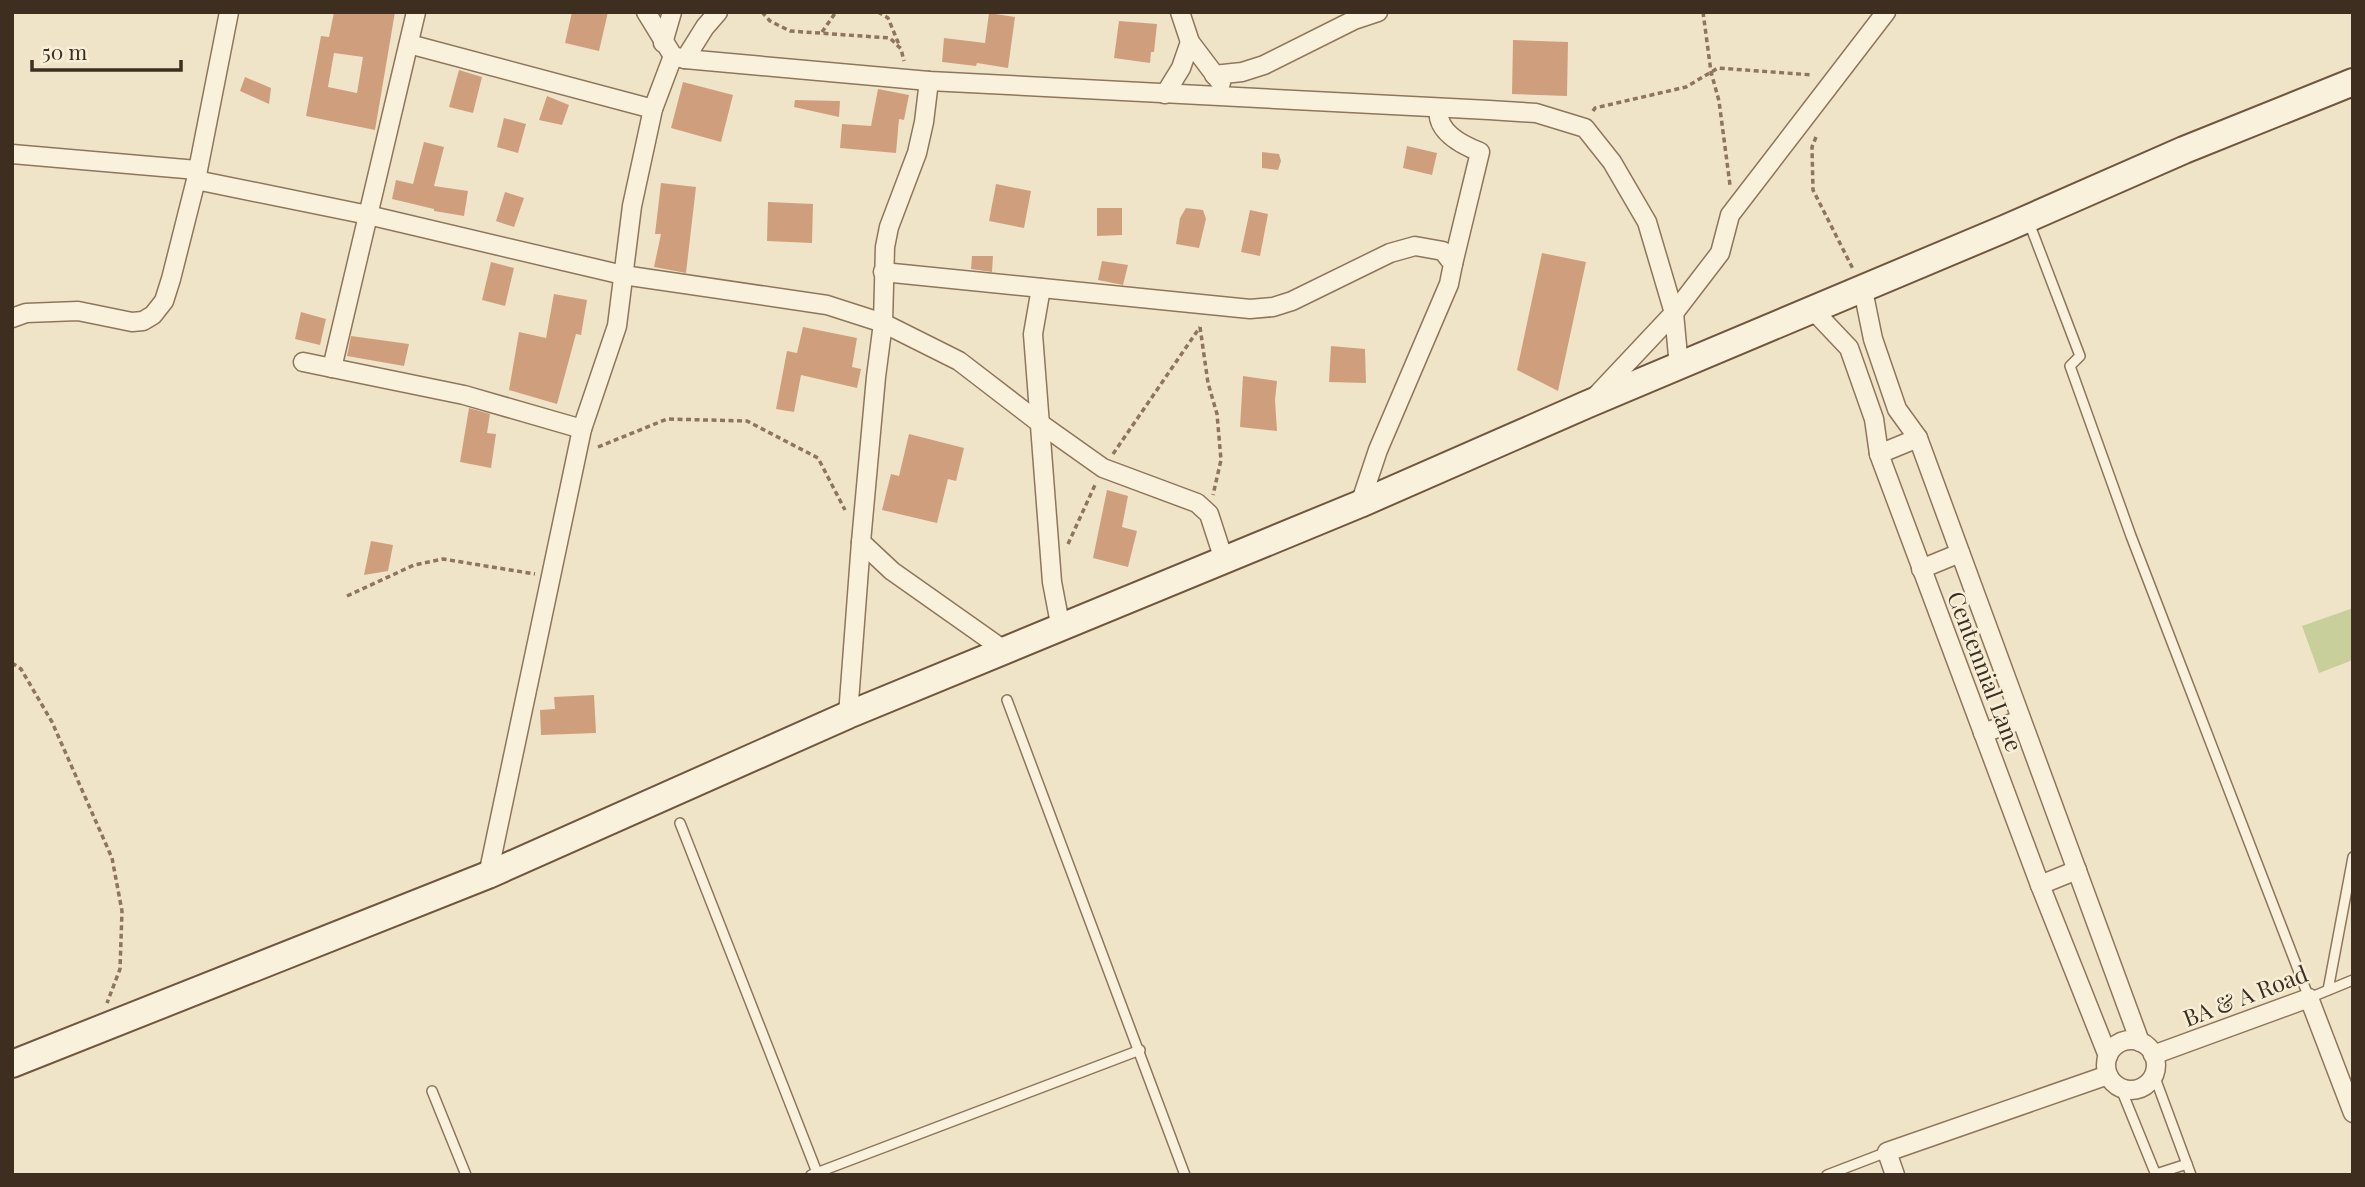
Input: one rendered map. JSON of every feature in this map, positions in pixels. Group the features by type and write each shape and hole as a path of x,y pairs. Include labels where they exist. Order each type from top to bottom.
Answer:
{"street":[{"path":"12,318 26,313 78,311 132,322 143,321 153,315 164,301 196,175 229,12"},
{"path":"332,368 416,12"},
{"path":"646,12 674,53 909,80 1536,113 1585,128 1612,162 1647,222 1674,313 1679,367"},
{"path":"488,875 582,429 617,326 632,206 653,109 674,53 672,12"},
{"path":"674,53 705,27 718,12"},
{"path":"1180,12 1190,42 1232,97"},
{"path":"1214,75 1242,72 1264,65 1354,20 1378,12"},
{"path":"1588,404 1674,313 1720,253 1730,215 1886,12"},
{"path":"1165,94 1181,68 1190,42"},
{"path":"409,44 653,109"},
{"path":"848,715 876,377 884,323 883,272 889,227 917,153 929,81"},
{"path":"12,1064 488,875 848,715 1360,504 2184,150 2353,82"},
{"path":"1360,504 1378,450 1449,284 1479,152 1458,143 1447,131 1438,114 1439,108"},
{"path":"12,154 196,175 623,275 827,305 884,323 959,360 1103,468 1197,503 1209,514 1224,560"},
{"path":"883,272 1250,309 1273,307 1292,301 1390,253 1415,246 1443,251 1453,264"},
{"path":"1041,288 1033,334 1052,582 1061,629"},
{"name":"Centennial Lane","path":"1863,290 1873,340 1897,409 1918,438 2140,1042"},
{"name":"Centennial Lane","path":"1813,310 1849,348 1874,419 1879,454 1921,569 2040,885 2108,1056"},
{"path":"1849,348 1873,340"},
{"path":"303,362 464,395 582,429"},
{"path":"1863,389 1888,381"},
{"path":"1879,454 1918,438"},
{"path":"862,542 892,571 1004,650"},
{"path":"1921,569 1960,553"},
{"path":"1983,733 2021,720"},
{"path":"2040,885 2077,870"},
{"path":"2309,998 2353,1113"},
{"name":"BA & A Road","path":"2153,1055 2309,998"},
{"path":"2125,1041 2140,1042 2146,1045 2153,1055 2154,1074 2144,1087 2137,1090 2122,1089 2111,1081 2106,1069 2112,1049 2125,1041"},
{"path":"1895,1175 1887,1152 2108,1075"}],"lane":[{"path":"2027,219 2080,356 2070,366 2079,392 2136,549 2309,998"},
{"path":"1007,700 1185,1175"},
{"path":"680,823 815,1174 1140,1050"},
{"path":"2328,990 2353,857"},
{"name":"BA & A Road","path":"2309,998 2353,980"},
{"path":"2154,1074 2191,1175"},
{"path":"2122,1089 2156,1175 2187,1164"},
{"path":"432,1091 466,1175"},
{"path":"1827,1175 1887,1152"}],"path":[{"path":"762,12 770,21 790,31 890,38 901,49"},
{"path":"822,33 836,12"},
{"path":"878,12 888,18 901,49 909,80"},
{"path":"1703,12 1730,174 1730,215"},
{"path":"1585,128 1595,108 1686,87 1718,68 1836,78"},
{"path":"1816,134 1812,147 1813,190 1863,290"},
{"path":"1067,548 1103,468 1200,327 1208,383 1217,414 1221,460 1209,514"},
{"path":"576,456 667,419 747,421 818,458 862,542"},
{"path":"348,596 414,565 443,559 551,577"},
{"path":"12,663 21,669 52,722 112,858 122,911 120,969 97,1030"}],"green space":[{"path":"2353,608 2353,660 2319,673 2302,626"}],"building":[{"path":"334,12 395,12 375,130 306,116 321,36 329,37","holes":["334,53 363,57 357,93 328,87"]},
{"path":"572,12 608,12 599,51 565,43"},
{"path":"989,13 1015,17 1008,68 977,63 976,66 942,62 944,38 985,43"},
{"path":"1119,21 1157,24 1150,63 1114,58"},
{"path":"1513,40 1568,42 1567,96 1512,94"},
{"path":"459,70 482,77 473,113 449,107"},
{"path":"245,77 271,88 269,104 240,91"},
{"path":"683,82 733,95 721,142 671,128"},
{"path":"878,89 909,95 904,120 899,119 896,153 840,148 842,124 871,126"},
{"path":"547,96 569,105 562,125 539,120"},
{"path":"795,100 840,101 839,117 794,107"},
{"path":"504,118 526,124 518,153 497,147"},
{"path":"424,142 444,147 434,186 468,191 464,216 392,199 396,180 413,184"},
{"path":"1407,146 1437,153 1432,175 1403,168"},
{"path":"1262,152 1279,154 1281,161 1278,170 1262,168"},
{"path":"661,183 696,187 686,273 654,267 661,234 655,234"},
{"path":"996,184 1031,191 1024,228 989,221"},
{"path":"505,192 524,198 514,227 496,221"},
{"path":"768,202 813,204 812,243 767,241"},
{"path":"1097,208 1122,208 1122,235 1097,236"},
{"path":"1186,208 1203,210 1206,219 1199,248 1176,244 1180,218"},
{"path":"1250,210 1268,214 1260,256 1241,252"},
{"path":"1542,253 1586,262 1558,391 1517,370"},
{"path":"972,256 993,256 992,272 971,269"},
{"path":"1102,261 1128,265 1123,285 1098,280"},
{"path":"491,262 514,268 505,306 482,300"},
{"path":"554,294 587,300 581,335 576,334 557,404 509,390 519,332 546,338"},
{"path":"301,312 326,319 320,345 295,339"},
{"path":"803,327 857,338 852,367 861,369 857,388 801,375 794,412 776,409 787,351 797,353"},
{"path":"351,336 409,344 404,366 347,356"},
{"path":"1331,346 1365,349 1366,383 1329,382"},
{"path":"1243,376 1277,381 1277,431 1240,427"},
{"path":"469,408 490,414 487,433 496,434 491,468 460,462"},
{"path":"909,434 964,448 956,481 948,479 937,523 882,510 891,474 899,476"},
{"path":"1107,490 1128,496 1122,527 1137,531 1128,567 1093,558"},
{"path":"371,541 393,545 388,571 364,575"},
{"path":"594,695 596,733 541,735 540,710 555,709 554,697"}]}
